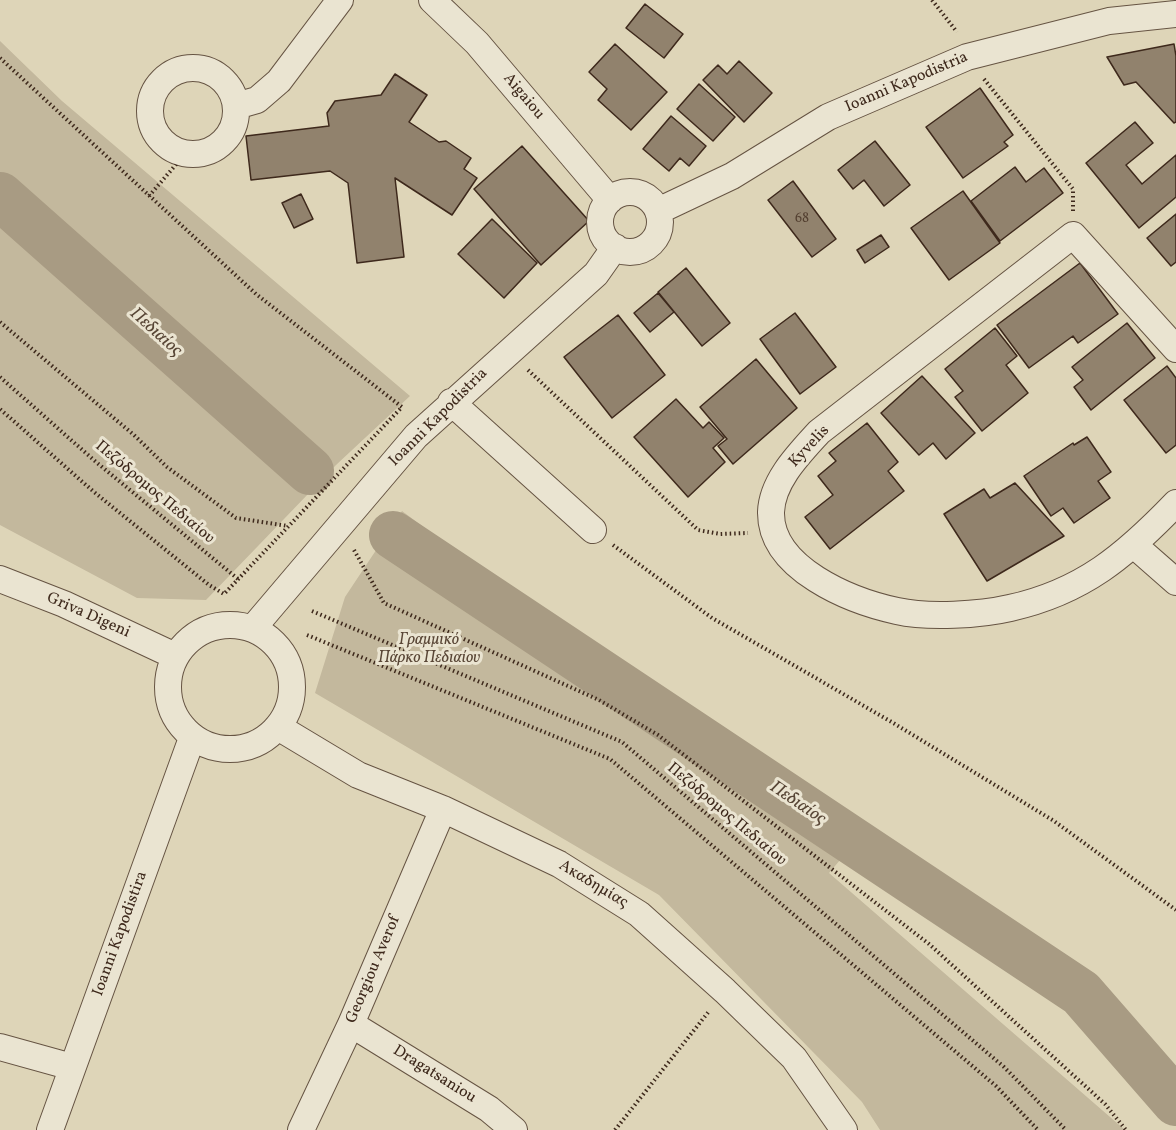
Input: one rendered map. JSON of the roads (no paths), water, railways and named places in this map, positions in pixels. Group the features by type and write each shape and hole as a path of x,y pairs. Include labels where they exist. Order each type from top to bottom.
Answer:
{"street":[{"path":"236,106 257,100 279,81 340,0"},
{"name":"Aigaiou","path":"432,0 477,43 610,200"},
{"name":"Ioanni Kapodistria","path":"658,211 732,176 828,117 971,56 1109,21 1176,14"},
{"path":"197,68 211,72 224,80 232,93 236,106 231,132 222,142 211,150 185,154 162,141 153,129 150,114 151,100 158,86 168,75 182,69 197,68"},
{"path":"627,192 637,192 646,196 658,211 659,230 647,247 629,252 615,247 604,237 601,227 604,208 610,200 627,192"},
{"name":"Kyvelis","path":"1135,546 1099,572 1059,593 1010,609 957,614 898,612 847,596 811,577 786,554 772,531 771,510 780,482 796,458 819,432 1073,235 1176,349"},
{"name":"Ioanni Kapodistria","path":"253,628 416,436 451,402 596,274 615,247"},
{"path":"451,402 593,530"},
{"path":"1176,503 1135,546 1176,582"},
{"name":"Griva Digeni","path":"0,579 64,604 175,656"},
{"path":"227,624 253,628 272,640 282,652 292,676 292,694 287,713 278,727 265,739 249,747 229,750 214,748 192,738 179,724 170,705 167,686 175,656 189,639 210,627 227,624"},
{"name":"Ακαδημίας","path":"278,727 358,775 443,809 559,864 639,914 725,990 794,1058 844,1130"},
{"name":"Ioanni Kapodistira","path":"50,1130 192,738"},
{"name":"Georgiou Averof","path":"301,1130 351,1024 443,809"},
{"name":"Dragatsaniou","path":"351,1024 489,1109 514,1130"},
{"path":"0,1047 72,1067"}],"waterway":[{"name":"Πεδιαίος","path":"0,196 310,471"},
{"name":"Πεδιαίος","path":"393,535 1081,993 1176,1102"}],"park label":[{"name":"Γραμμικό Πάρκο Πεδιαίου","path":"429,650"}]}
